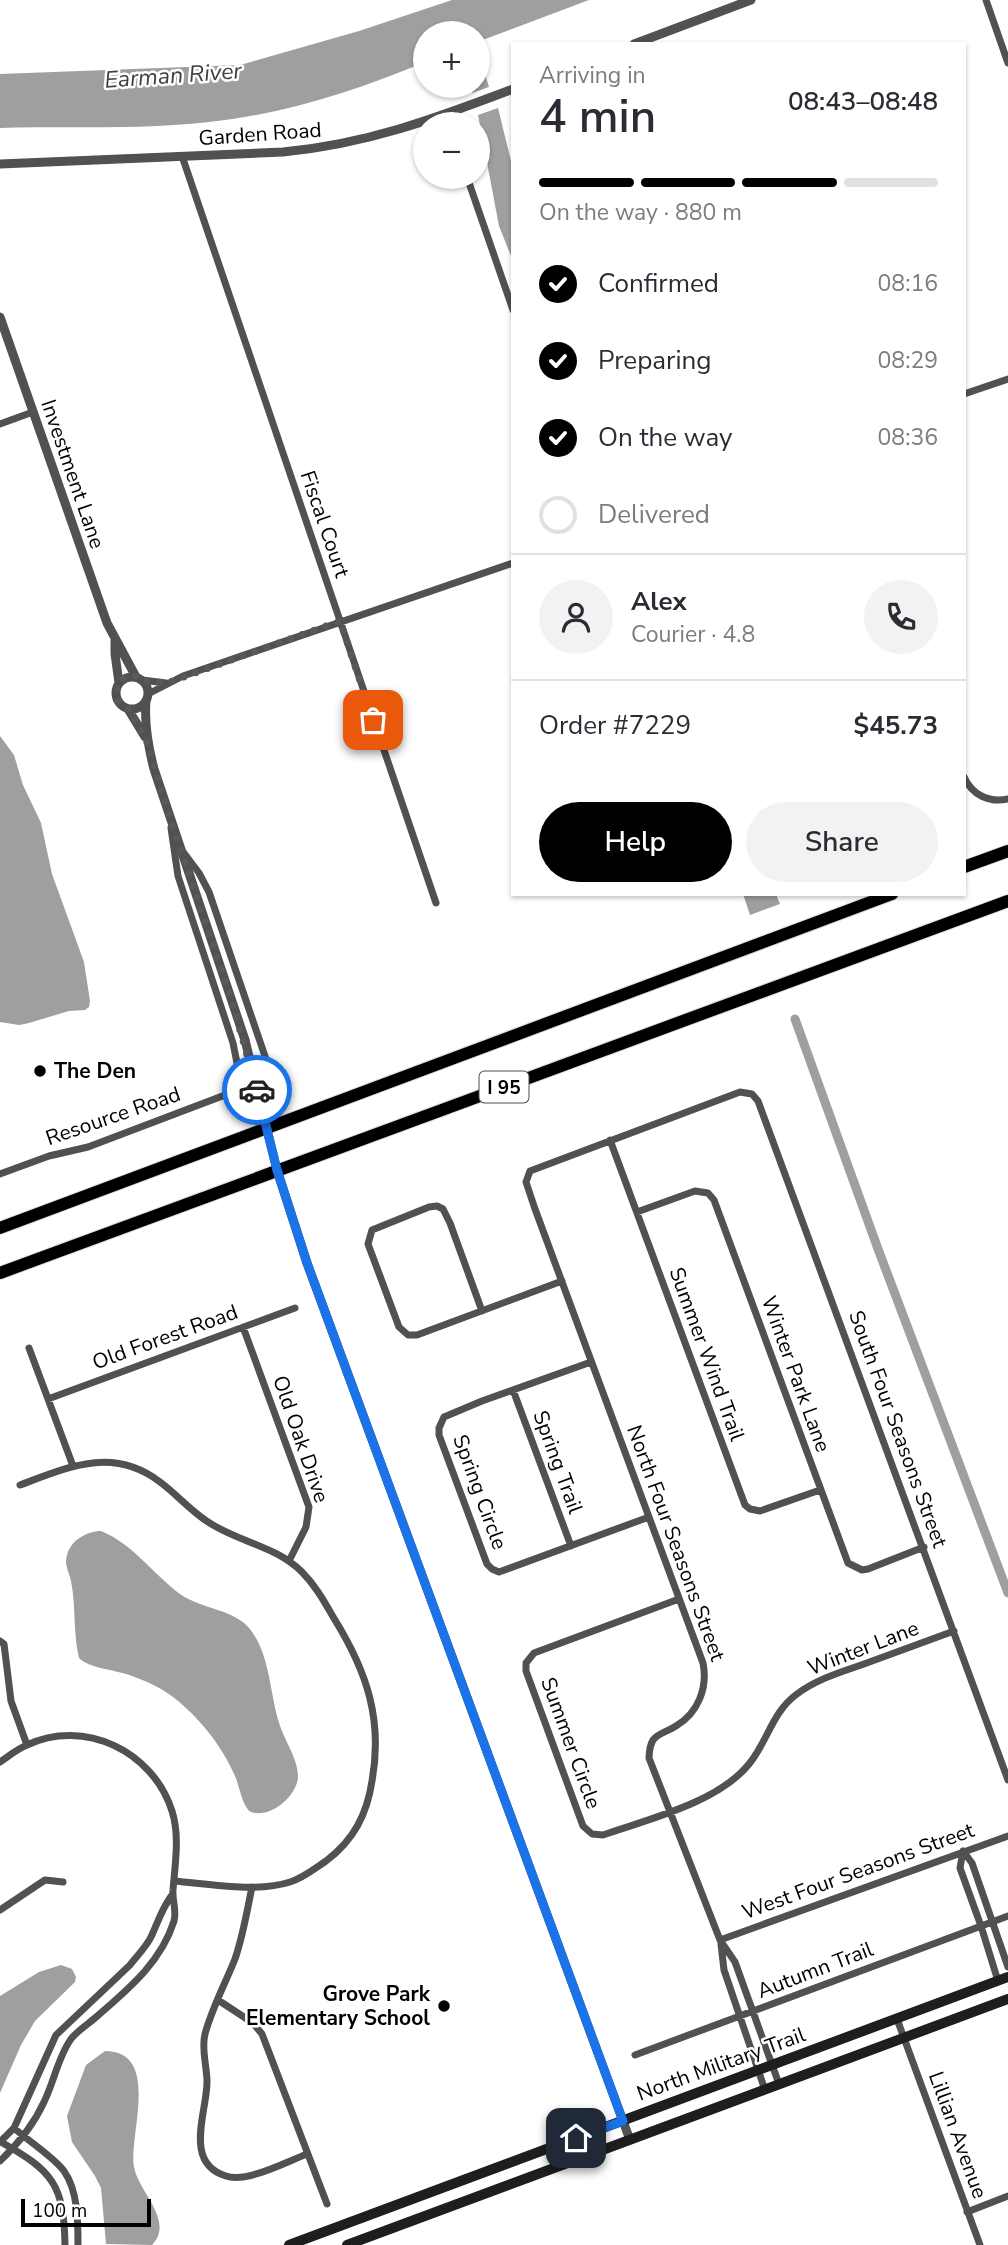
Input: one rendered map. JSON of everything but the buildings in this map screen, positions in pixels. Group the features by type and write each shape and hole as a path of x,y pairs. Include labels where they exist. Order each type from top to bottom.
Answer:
{"highway":[{"path":"966,866 1008,851"},
{"name":"I 95","path":"0,1228 887,896"},
{"name":"I 95","path":"0,1273 1008,901"}],"main road":[{"name":"North Military Trail","path":"289,2245 1003,1979"},
{"name":"North Military Trail","path":"347,2245 1008,1999"}],"street":[{"path":"639,42 751,0"},
{"path":"986,0 1008,63"},
{"name":"Garden Road","path":"450,112 511,90"},
{"name":"Garden Road","path":"0,164 283,152 335,146 413,125"},
{"name":"Fiscal Court","path":"182,156 436,903"},
{"path":"471,189 511,304"},
{"name":"Investment Lane","path":"0,317 107,623 115,642 139,678"},
{"path":"966,393 1008,379"},
{"path":"0,424 33,412"},
{"path":"128,709 138,708 167,683 340,621 511,565"},
{"name":"Investment Lane","path":"115,642 114,654 119,682"},
{"path":"146,739 128,709 117,699 119,682 127,677 167,683"},
{"path":"139,678 146,684 146,739 244,1040 277,1170 307,1263 630,2140"},
{"path":"966,780 980,796 992,800 1005,799"},
{"path":"170,819 178,876 233,1042 237,1063 237,1091"},
{"name":"Resource Road","path":"0,1174 49,1156 88,1147 267,1079 269,1068 209,892 199,873 180,848"},
{"name":"South Four Seasons Street","path":"610,1140 740,1092 752,1094 758,1101 1008,1780"},
{"name":"North Four Seasons Street","path":"610,1140 536,1168 527,1176 526,1182 703,1663 705,1684 699,1704 678,1725 656,1736 649,1747 649,1758 720,1940"},
{"name":"Summer Wind Trail","path":"610,1140 745,1505 760,1511 820,1490"},
{"name":"Winter Park Lane","path":"637,1212 695,1191 708,1193 714,1200 845,1558 853,1567 868,1569 924,1548"},
{"path":"482,1311 443,1209 437,1206 429,1207 372,1230 368,1244 399,1327 408,1335 417,1335 562,1282"},
{"name":"Old Forest Road","path":"48,1399 295,1308"},
{"name":"Old Oak Drive","path":"243,1327 309,1507 306,1527 289,1561"},
{"path":"29,1348 72,1466"},
{"name":"Spring Circle","path":"591,1362 444,1418 440,1423 439,1435 461,1496 487,1564 499,1572 649,1517"},
{"name":"Spring Trail","path":"513,1390 571,1546"},
{"path":"20,1485 72,1466 105,1462 119,1463 158,1480 195,1513 216,1527 269,1549 289,1561 307,1578 321,1596 355,1656 368,1688 376,1728 376,1763 365,1814 350,1839 340,1849 310,1872 292,1881 266,1887 174,1881"},
{"name":"Summer Circle","path":"669,1812 603,1835 587,1831 546,1728 526,1671 526,1663 534,1653 680,1598"},
{"name":"Winter Lane","path":"669,1812 720,1790 737,1778 757,1753 780,1710 800,1692 831,1675 954,1631"},
{"path":"0,1641 4,1644 11,1701 27,1745"},
{"path":"0,1762 27,1745 54,1737 83,1736 110,1743 141,1762 160,1784 172,1812 176,1841 172,1894 175,1917 164,1947 146,1971 71,2038 45,2102 24,2137 0,2161"},
{"name":"West Four Seasons Street","path":"720,1940 1008,1836"},
{"path":"963,1851 972,1863 1008,1967"},
{"path":"963,1851 960,1868 1003,1979"},
{"path":"0,1910 45,1880 63,1882"},
{"path":"252,1887 242,1936 206,2030 204,2043 207,2092 200,2148 205,2160 219,2174 240,2178 307,2154"},
{"path":"65,2245 64,2215 57,2189 26,2155 0,2142 14,2128 56,2035 135,1959 150,1938 172,1894"},
{"name":"Autumn Trail","path":"635,2055 1008,1916"},
{"path":"720,1940 735,1962 779,2084"},
{"path":"720,1940 724,1970 765,2090"},
{"path":"218,2000 253,2023 262,2034 327,2204"},
{"name":"Lillian Avenue","path":"897,2019 980,2245"},
{"path":"14,2128 63,2169 72,2187 78,2219 78,2245"},
{"path":"967,2212 1008,2196"}],"water":[{"name":"Earman River","path":"452,0 589,0 490,37 490,21 413,21 413,67 346,92 265,113 209,122 157,126 0,128 0,74 240,65 359,31"},
{"path":"498,108 511,161 511,256 499,226 490,178 490,112 487,112"},
{"path":"0,736 14,755 23,785 41,823 52,874 84,962 90,1001 85,1010 69,1011 19,1025 0,1022"},
{"path":"744,896 777,896 780,904 750,915"},
{"path":"101,1531 133,1551 180,1594 235,1617 250,1629 262,1652 278,1718 298,1770 297,1784 281,1805 265,1813 249,1811 230,1765 217,1743 173,1697 140,1679 95,1666 79,1658 73,1590 66,1559 76,1541 90,1533"},
{"path":"61,1965 72,1969 75,1982 35,2021 0,2093 0,1996 39,1972"},
{"path":"105,2051 122,2055 133,2065 138,2080 134,2167 158,2217 158,2236 152,2245 106,2244 101,2188 72,2142 67,2116 86,2065"}],"waterway":[{"path":"795,1019 878,1249 1008,1593"}],"way so far":[{"path":"257,1090 230,995 146,739 128,709 119,703 116,690 119,682 127,677 167,683 340,621 373,720"}],"place":[{"name":"The Den","path":"40,1071"},
{"name":"Grove Park Elementary School","path":"444,2006"}],"route":[{"path":"257,1090 277,1170 307,1263 623,2121 576,2138"}]}
